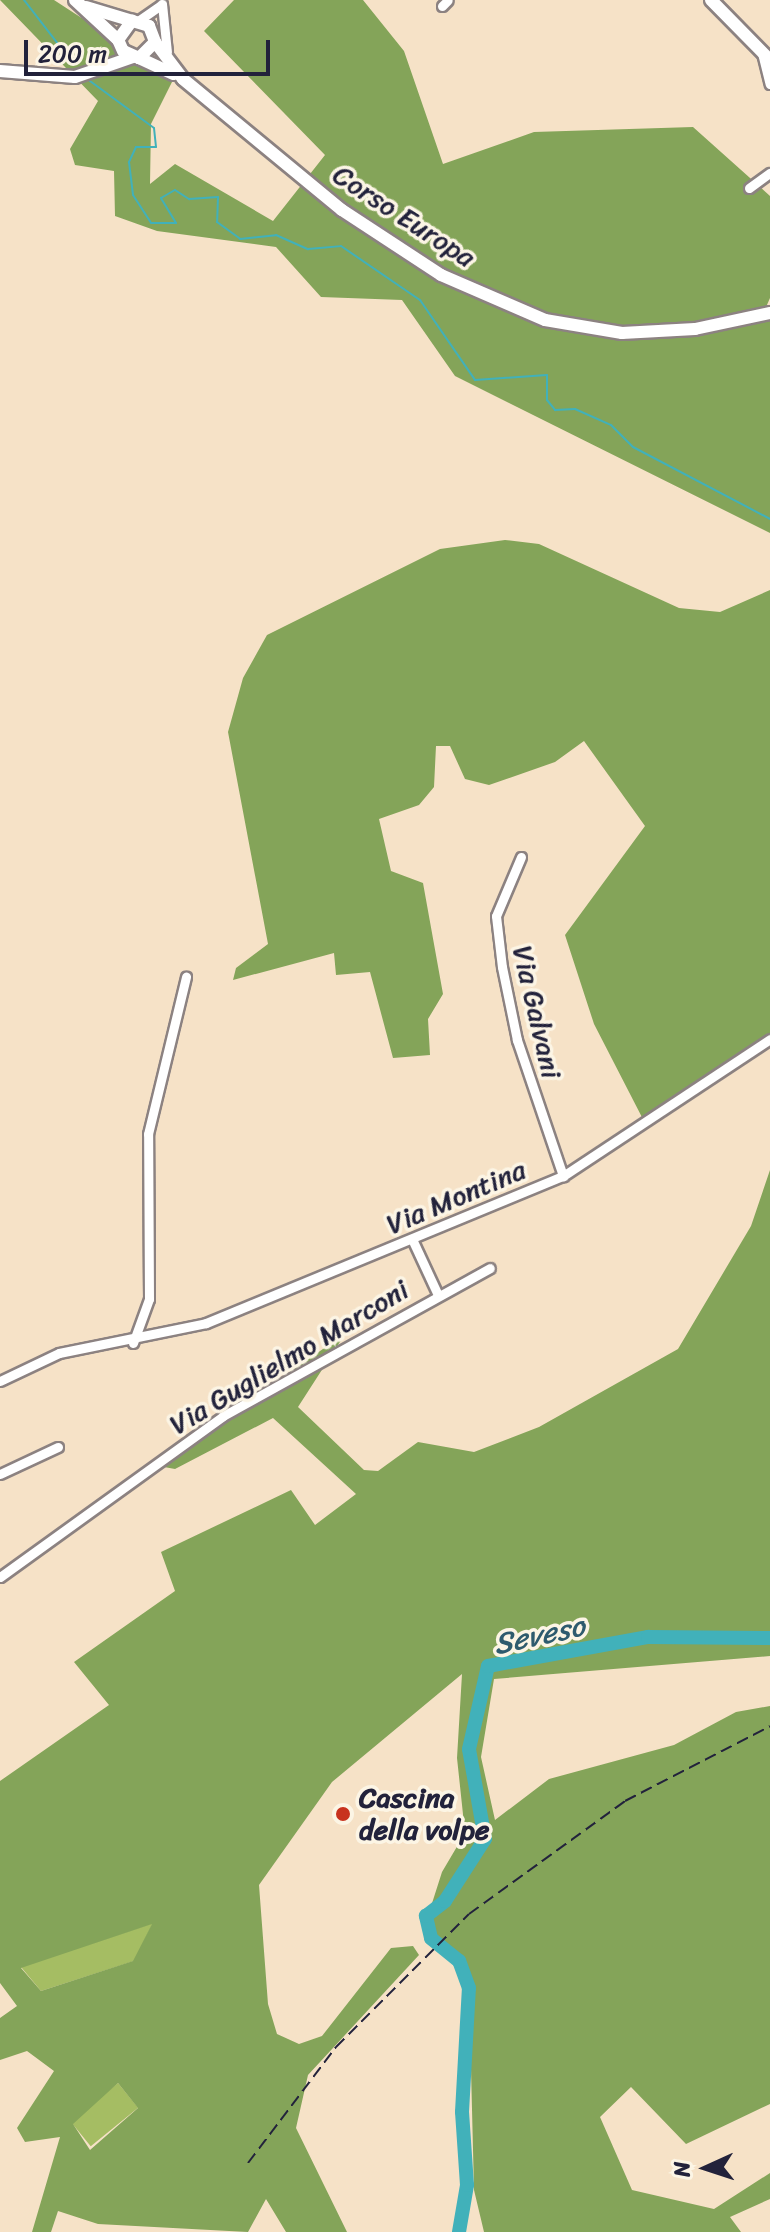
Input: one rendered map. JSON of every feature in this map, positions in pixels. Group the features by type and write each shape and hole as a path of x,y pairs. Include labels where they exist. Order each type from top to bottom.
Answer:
{"main road":[{"path":"711,0 766,56"},
{"name":"Corso Europa","path":"80,4 135,21 155,39 183,79"},
{"name":"Corso Europa","path":"80,4 136,58 183,79 342,210 441,275 545,320 622,333 695,329 770,313"},
{"path":"106,65 135,21"},
{"path":"0,71 48,79 136,58 155,39"}],"street":[{"path":"135,21 162,2"},
{"path":"155,39 162,2"},
{"path":"162,2 163,44 183,79"},
{"path":"766,56 770,84"},
{"path":"749,188 770,173"},
{"name":"Via Galvani","path":"521,857 496,916 502,967 517,1040 563,1176"},
{"path":"133,1343 149,1299 148,1134 186,977"},
{"name":"Via Montina","path":"0,1381 59,1353 133,1343 206,1323 563,1176 750,1059 770,1039"},
{"path":"412,1239 438,1295"},
{"name":"Via Guglielmo Marconi","path":"0,1577 223,1416 490,1268"},
{"path":"0,1474 58,1447"}],"green space":[{"path":"0,0 54,0 174,78 151,124 150,184 175,164 273,221 325,155 204,31 234,0 363,0 404,51 443,164 534,132 693,127 770,196 770,298 763,314 770,314 770,533 455,376 402,300 321,297 276,247 157,231 115,216 114,171 75,165 70,149 98,101"},
{"path":"505,540 539,544 679,608 720,612 770,590 770,1039 647,1127 594,1024 565,935 645,826 584,741 555,762 489,785 465,779 450,746 436,746 434,787 419,805 379,819 391,871 423,883 443,994 428,1019 430,1055 393,1058 370,972 336,975 334,953 233,980 236,968 268,944 228,732 243,678 267,635 440,549"},
{"path":"770,1170 770,1656 494,1679 481,1757 495,1820 549,1779 674,1745 736,1712 770,1706 770,2104 686,2144 631,2087 600,2117 632,2190 714,2209 770,2173 770,2199 730,2217 741,2232 484,2232 474,2190 469,1988 459,1961 431,1938 426,1922 442,1872 465,1833 457,1758 462,1674 332,1782 259,1885 268,2004 277,2034 299,2044 322,2036 391,1948 413,1946 419,1955 308,2075 296,2128 347,2232 286,2232 266,2199 248,2232 98,2224 58,2211 51,2232 32,2232 60,2137 25,2142 17,2128 54,2071 27,2051 0,2060 0,2018 17,2006 0,1983 0,1781 109,1705 74,1662 175,1591 161,1552 291,1490 315,1525 356,1494 273,1418 175,1469 153,1465 345,1334 298,1407 364,1470 378,1471 418,1442 474,1452 539,1427 678,1349 751,1226","holes":["152,1924 133,1961 41,1991 21,1968","118,2083 138,2108 90,2150 73,2124"]},
{"path":"153,1923 134,1961 41,1991 21,1967"},
{"path":"118,2083 138,2108 91,2146 71,2121"}],"waterway":[{"path":"24,0 72,62"},
{"path":"90,81 154,128 156,147 136,147 129,162 133,195 151,223 176,223 161,198 175,190 189,199 218,197 217,222 240,239 276,235 308,249 341,246 420,300 475,380 547,375 547,400 555,410 575,409 611,425 633,447 770,519"},
{"name":"Seveso","path":"459,2232 467,2185 462,2112 469,1988 459,1961 431,1938 426,1916 445,1901 485,1839 469,1749 488,1666 648,1637 770,1638"}],"railway":[{"path":"248,2163 336,2047 469,1914 625,1801 770,1726"}],"place":[{"name":"Cascina della volpe","path":"343,1814"}]}
